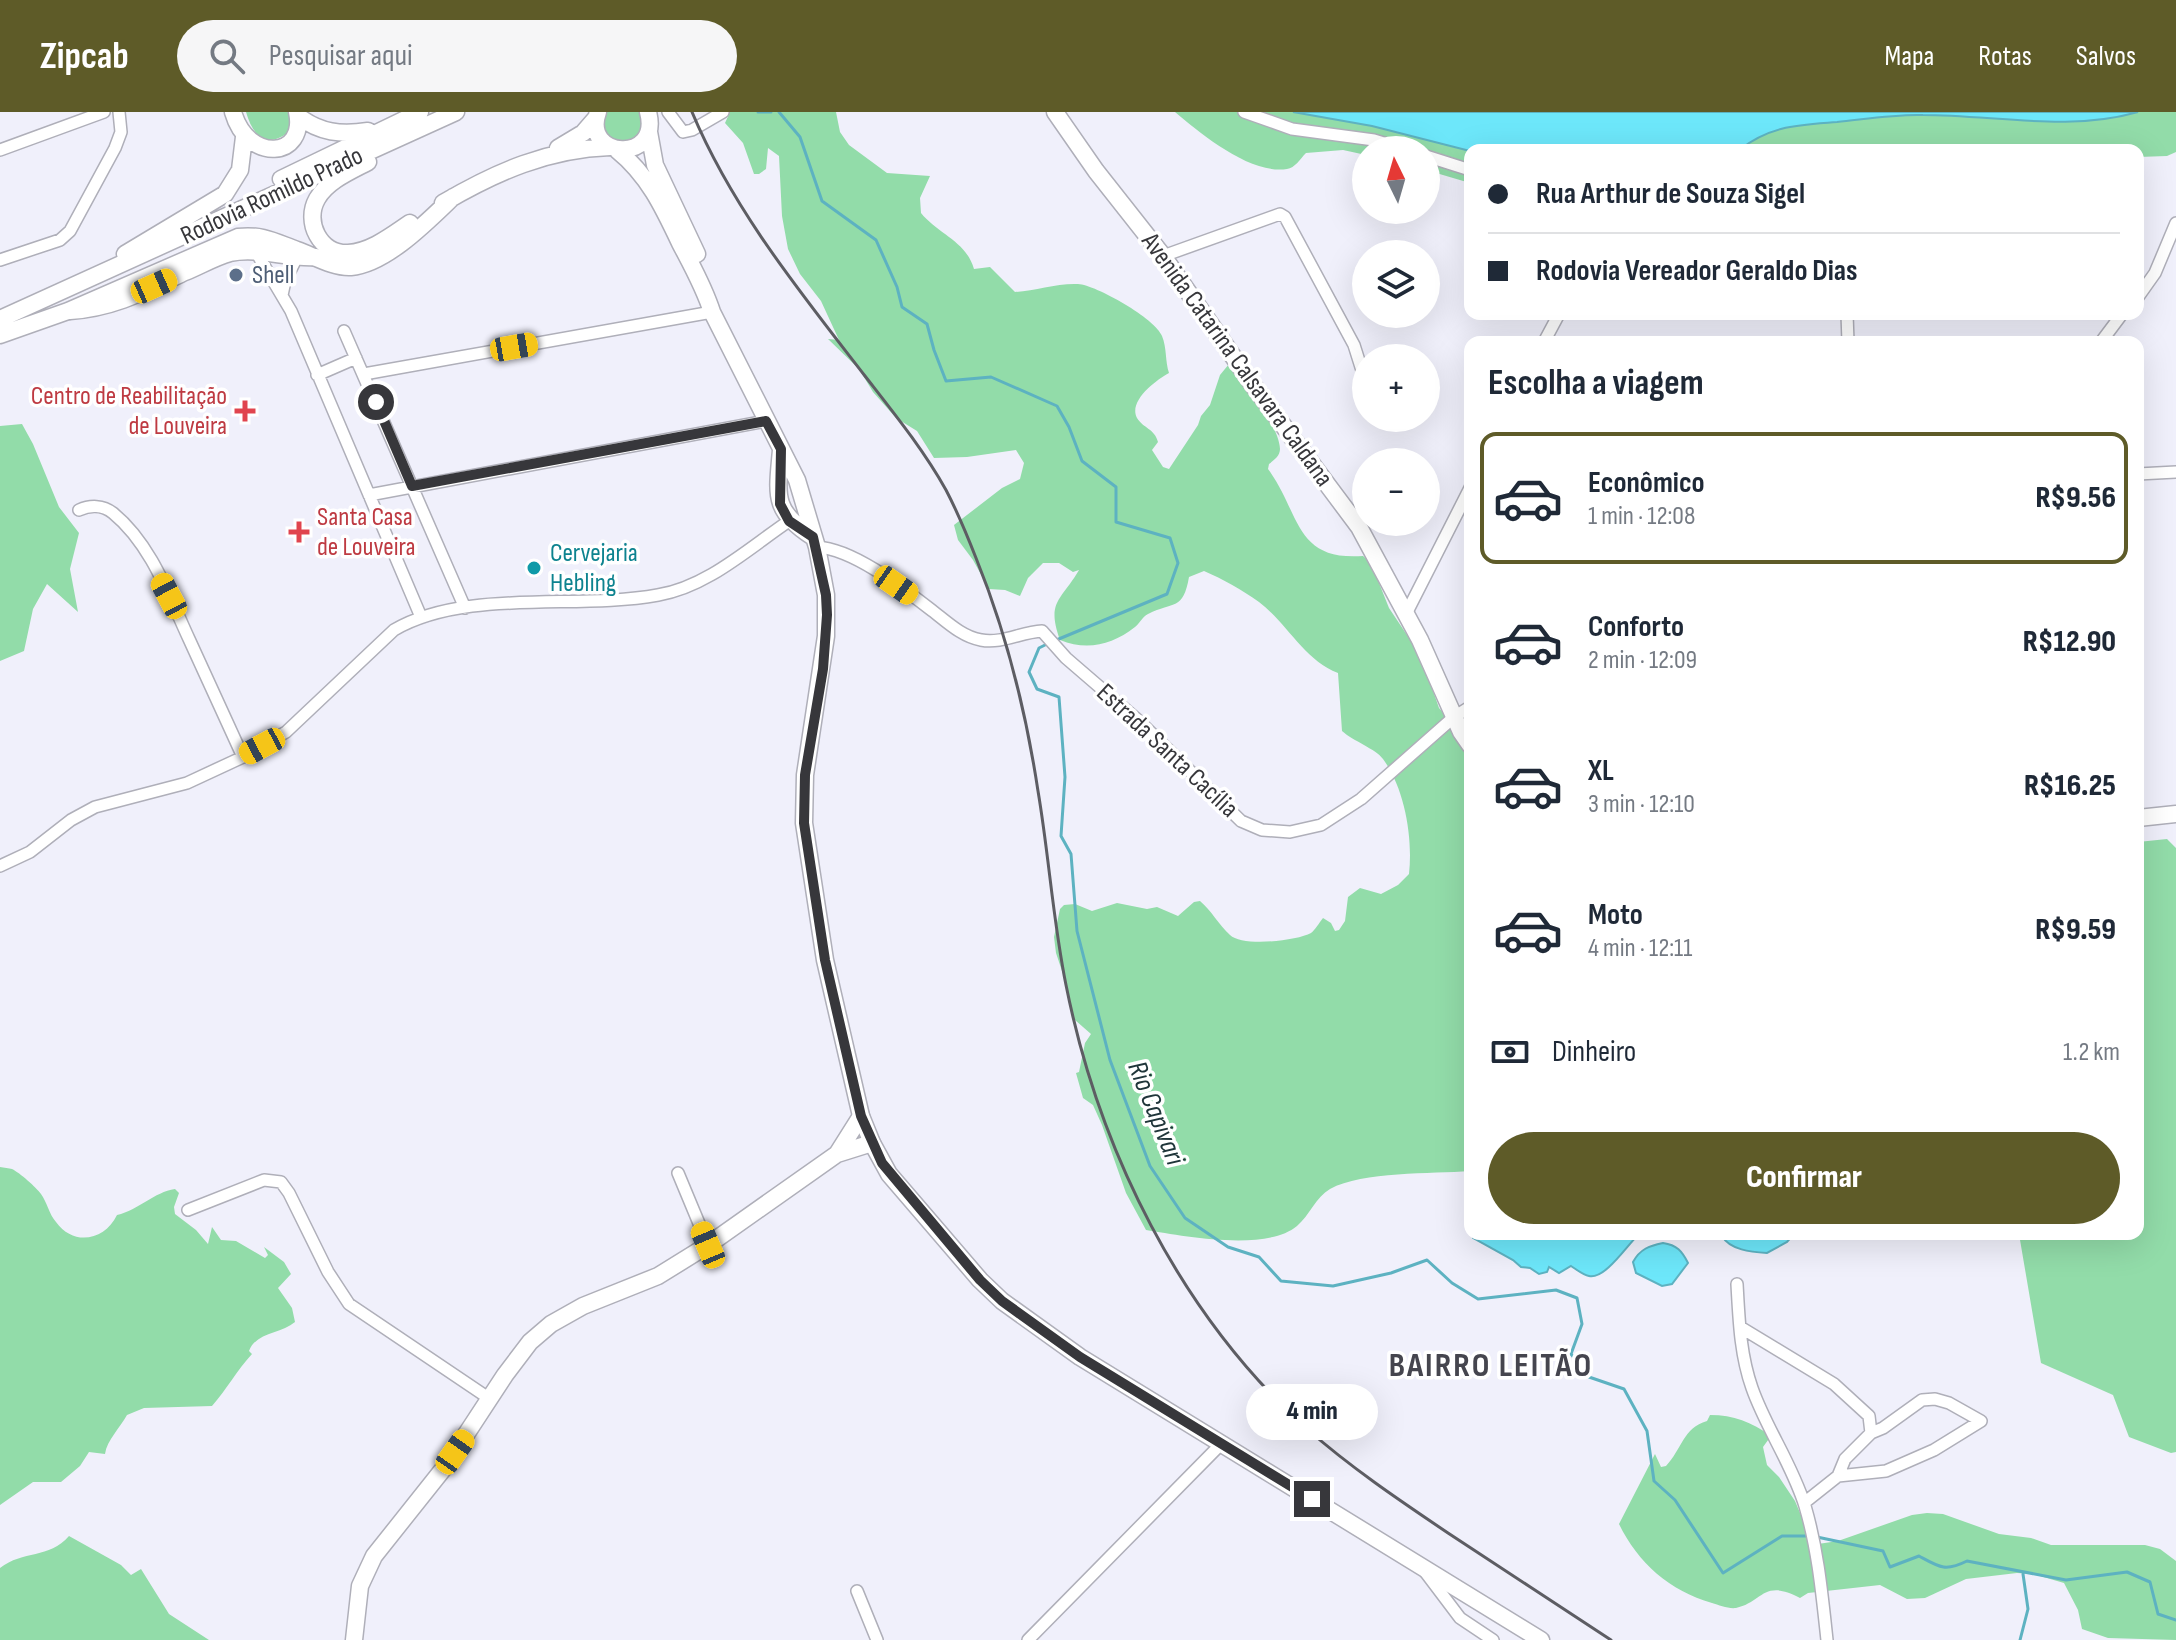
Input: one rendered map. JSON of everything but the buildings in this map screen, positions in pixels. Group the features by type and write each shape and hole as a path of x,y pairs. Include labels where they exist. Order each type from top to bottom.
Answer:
{"main road":[{"path":"120,257 225,194 240,170 244,137 233,112"},
{"name":"Rodovia Romildo Prado","path":"0,319 385,136 420,112"},
{"name":"Rodovia Romildo Prado","path":"0,308 385,136 456,112"},
{"path":"648,112 655,165 696,250 702,283"},
{"name":"Avenida Catarina Calsavara Caldana","path":"1055,112 1359,527 1406,614 1464,734"},
{"path":"244,137 261,148 281,147 297,135 298,114"},
{"path":"298,114 318,129 385,136 379,156 335,180 317,198 313,211 316,233 323,245 347,253 360,251 386,239 477,183 570,149 636,147 649,132"},
{"path":"597,115 598,135 634,163 650,184 702,283 712,312 797,480 806,508 827,615 823,669 805,775 804,823 825,960 861,1116 882,1163 900,1188 1002,1301 1080,1357 1541,1640"},
{"path":"543,157 583,133 597,115"},
{"path":"0,335 68,311 238,237 267,237 334,264 349,267 364,264 391,250 453,197"},
{"path":"68,311 99,309 228,254 256,252 296,259 316,257"},
{"path":"781,449 780,504 789,521 815,542"},
{"path":"779,483 797,480"},
{"path":"789,521 806,508"},
{"path":"2144,817 2176,814"},
{"path":"837,1154 861,1116"},
{"path":"354,1640 360,1586 374,1556 444,1468 530,1342 551,1324 583,1306 658,1276 708,1245 837,1154 872,1143"}],"street":[{"path":"0,150 104,112"},
{"path":"0,260 60,240 70,231 115,148 121,132 119,112"},
{"path":"668,112 679,129 687,132 723,112"},
{"path":"1244,112 1292,129 1352,137"},
{"path":"1440,160 1464,168"},
{"path":"1163,256 1280,214 1285,217 1353,344"},
{"path":"2144,289 2155,273 2176,223"},
{"path":"256,252 291,311 421,617"},
{"path":"282,296 285,281 296,259"},
{"path":"364,374 712,312"},
{"path":"344,331 465,608"},
{"path":"317,375 356,358"},
{"path":"369,495 766,421"},
{"path":"2144,474 2176,472"},
{"path":"1406,614 1464,500"},
{"path":"79,510 88,506 111,511 144,549 243,757"},
{"path":"0,866 30,852 71,820 95,807 187,783 243,757 286,732 394,630 421,617 465,608 633,598 678,590 714,572 789,521"},
{"name":"Estrada Santa Cacília","path":"815,542 852,558 896,585 960,632 981,640 1005,640 1038,630 1139,721 1241,821 1262,830 1290,832 1321,825 1361,799 1464,711"},
{"path":"678,1173 708,1245"},
{"path":"188,1210 264,1180 281,1182 328,1272 349,1304 490,1399"},
{"path":"1737,1284 1742,1352 1752,1388 1804,1503 1818,1558 1827,1640"},
{"path":"1740,1327 1834,1384 1869,1416 1871,1433"},
{"path":"1804,1503 1838,1476 1845,1459 1871,1433 1922,1400 1935,1399 1949,1403 1981,1421 1934,1450 1886,1471 1838,1476"},
{"path":"1028,1640 1222,1443"},
{"path":"1421,1566 1449,1607 1493,1640"},
{"path":"857,1591 877,1640"}],"green space":[{"path":"246,112 294,112 293,128 277,139 264,139 253,129"},
{"path":"605,112 641,112 644,121 639,136 624,143 609,138 602,123"},
{"path":"730,112 836,112 840,132 849,145 887,173 930,176 920,198 921,213 965,251 974,269 990,267 1015,292 1062,285 1087,286 1124,304 1149,321 1162,336 1169,373 1145,392 1135,411 1137,418 1152,431 1158,442 1152,450 1163,467 1169,469 1198,425 1210,405 1220,375 1229,364 1260,405 1274,428 1280,451 1268,469 1302,531 1311,543 1324,551 1340,556 1363,556 1371,563 1389,608 1421,656 1439,708 1464,737 1464,1171 1379,1176 1344,1183 1325,1192 1297,1226 1283,1234 1266,1238 1224,1240 1146,1230 1126,1193 1093,1105 1083,1098 1076,1073 1079,1072 1085,1043 1091,1034 1075,1020 1071,1012 1067,986 1056,953 1054,937 1060,909 1064,905 1075,904 1092,911 1117,903 1147,909 1157,907 1178,916 1194,902 1200,901 1236,939 1269,942 1304,936 1312,932 1323,918 1331,923 1335,931 1339,930 1345,921 1348,897 1360,888 1381,894 1398,885 1409,874 1410,845 1406,814 1397,785 1380,755 1342,731 1338,673 1315,659 1259,602 1204,571 1189,577 1184,595 1176,603 1148,614 1117,638 1090,645 1060,640 1056,627 1055,609 1079,570 1073,572 1059,563 1043,563 1028,578 1020,596 1005,590 989,589 958,540 954,525 1002,488 1020,479 1024,463 1016,450 934,458 917,431 896,418 873,392 859,369 828,339 839,340 821,301 800,274 788,249 782,216 779,156 768,148 766,169 754,174 743,143 725,123"},
{"path":"1175,112 2176,112 2176,152 2167,156 2144,157 2144,144 1464,144 1464,181 1440,174 1440,136 1352,136 1352,152 1306,153 1290,168 1258,166 1227,151"},
{"path":"22,424 59,507 79,533 70,569 78,612 47,584 33,609 24,651 0,661 0,426"},
{"path":"2167,839 2176,848 2176,1452 2171,1453 2129,1437 2113,1395 2041,1363 2020,1240 2144,1240 2144,841"},
{"path":"0,1167 12,1169 28,1180 41,1194 63,1230 80,1237 97,1235 112,1224 117,1215 175,1189 179,1193 175,1214 208,1244 212,1227 221,1240 236,1241 265,1258 268,1255 264,1247 284,1262 291,1274 278,1288 292,1308 295,1322 252,1345 249,1351 252,1354 212,1406 144,1408 127,1415 105,1454 89,1452 80,1466 61,1482 33,1482 0,1505"},
{"path":"1710,1415 1742,1420 1771,1436 1763,1447 1767,1465 1795,1501 1811,1539 1818,1544 1838,1541 1912,1515 1927,1513 1943,1514 1999,1534 2031,1538 2051,1545 2145,1545 2160,1549 2176,1561 2176,1640 2108,1638 2082,1629 2078,1610 2064,1583 2033,1574 1966,1579 1925,1598 1907,1599 1880,1585 1808,1593 1800,1598 1778,1590 1733,1608 1682,1591 1646,1563 1619,1524 1655,1454 1661,1467 1666,1466 1688,1434 1707,1421"},
{"path":"69,1536 121,1565 131,1575 141,1569 169,1614 209,1640 0,1640 0,1568 9,1562 53,1548"}],"water":[{"path":"1293,112 2138,112 2112,118 2058,122 1950,116 1880,117 1786,128 1748,144 1464,144 1464,149 1440,143 1440,136 1411,136"},
{"path":"1477,1240 1634,1240 1609,1267 1595,1276 1571,1266 1559,1273 1549,1267 1547,1272 1539,1274"},
{"path":"1789,1240 1767,1253 1742,1249 1726,1241"},
{"path":"1663,1243 1678,1249 1688,1263 1672,1284 1662,1286 1636,1273 1633,1262 1645,1249"}],"waterway":[{"name":"Rio Capivari","path":"758,112 771,112"},
{"name":"Rio Capivari","path":"779,112 800,137 822,201 876,240 897,287 902,307 927,324 946,381 991,377 1057,406 1082,461 1116,487 1116,522 1170,538 1178,563 1167,594 1054,641"},
{"name":"Rio Capivari","path":"1047,644 1039,648 1029,672 1037,689 1059,697 1065,777 1061,836 1071,854 1077,931 1110,1060 1150,1166 1185,1218 1228,1247 1259,1257 1281,1281 1333,1286 1391,1273 1427,1260 1452,1283 1478,1299 1556,1290 1577,1298 1582,1324 1571,1354 1589,1377 1624,1389 1647,1431 1654,1481 1675,1500 1723,1573 1782,1536 1810,1536"},
{"name":"Rio Capivari","path":"1817,1537 1883,1551 1890,1567 1919,1556 1942,1567 1967,1561 2066,1580 2127,1572 2150,1582 2158,1614 2176,1620"},
{"path":"2020,1640 2028,1609 2023,1574"}],"railway":[{"path":"692,112 727,183 748,217 793,282 918,445 946,490 965,532 997,615 1021,702 1042,815 1066,985 1081,1047 1123,1168 1151,1226 1183,1281 1220,1334 1261,1383 1306,1428 1357,1470 1411,1508 1611,1640"}],"place":[{"name":"Shell","path":"236,275"},
{"name":"Centro de Reabilitação de Louveira","path":"245,411"},
{"name":"Santa Casa de Louveira","path":"299,532"},
{"name":"Cervejaria Hebling","path":"534,568"}],"district":[{"name":"BAIRRO LEITÃO","path":"1491,1365"}],"route":[{"path":"376,402 412,486 766,421 781,449 780,504 789,521 813,537 826,595 823,669 805,775 804,823 825,960 861,1116 882,1163 900,1188 1002,1301 1080,1357 1312,1499"}]}
